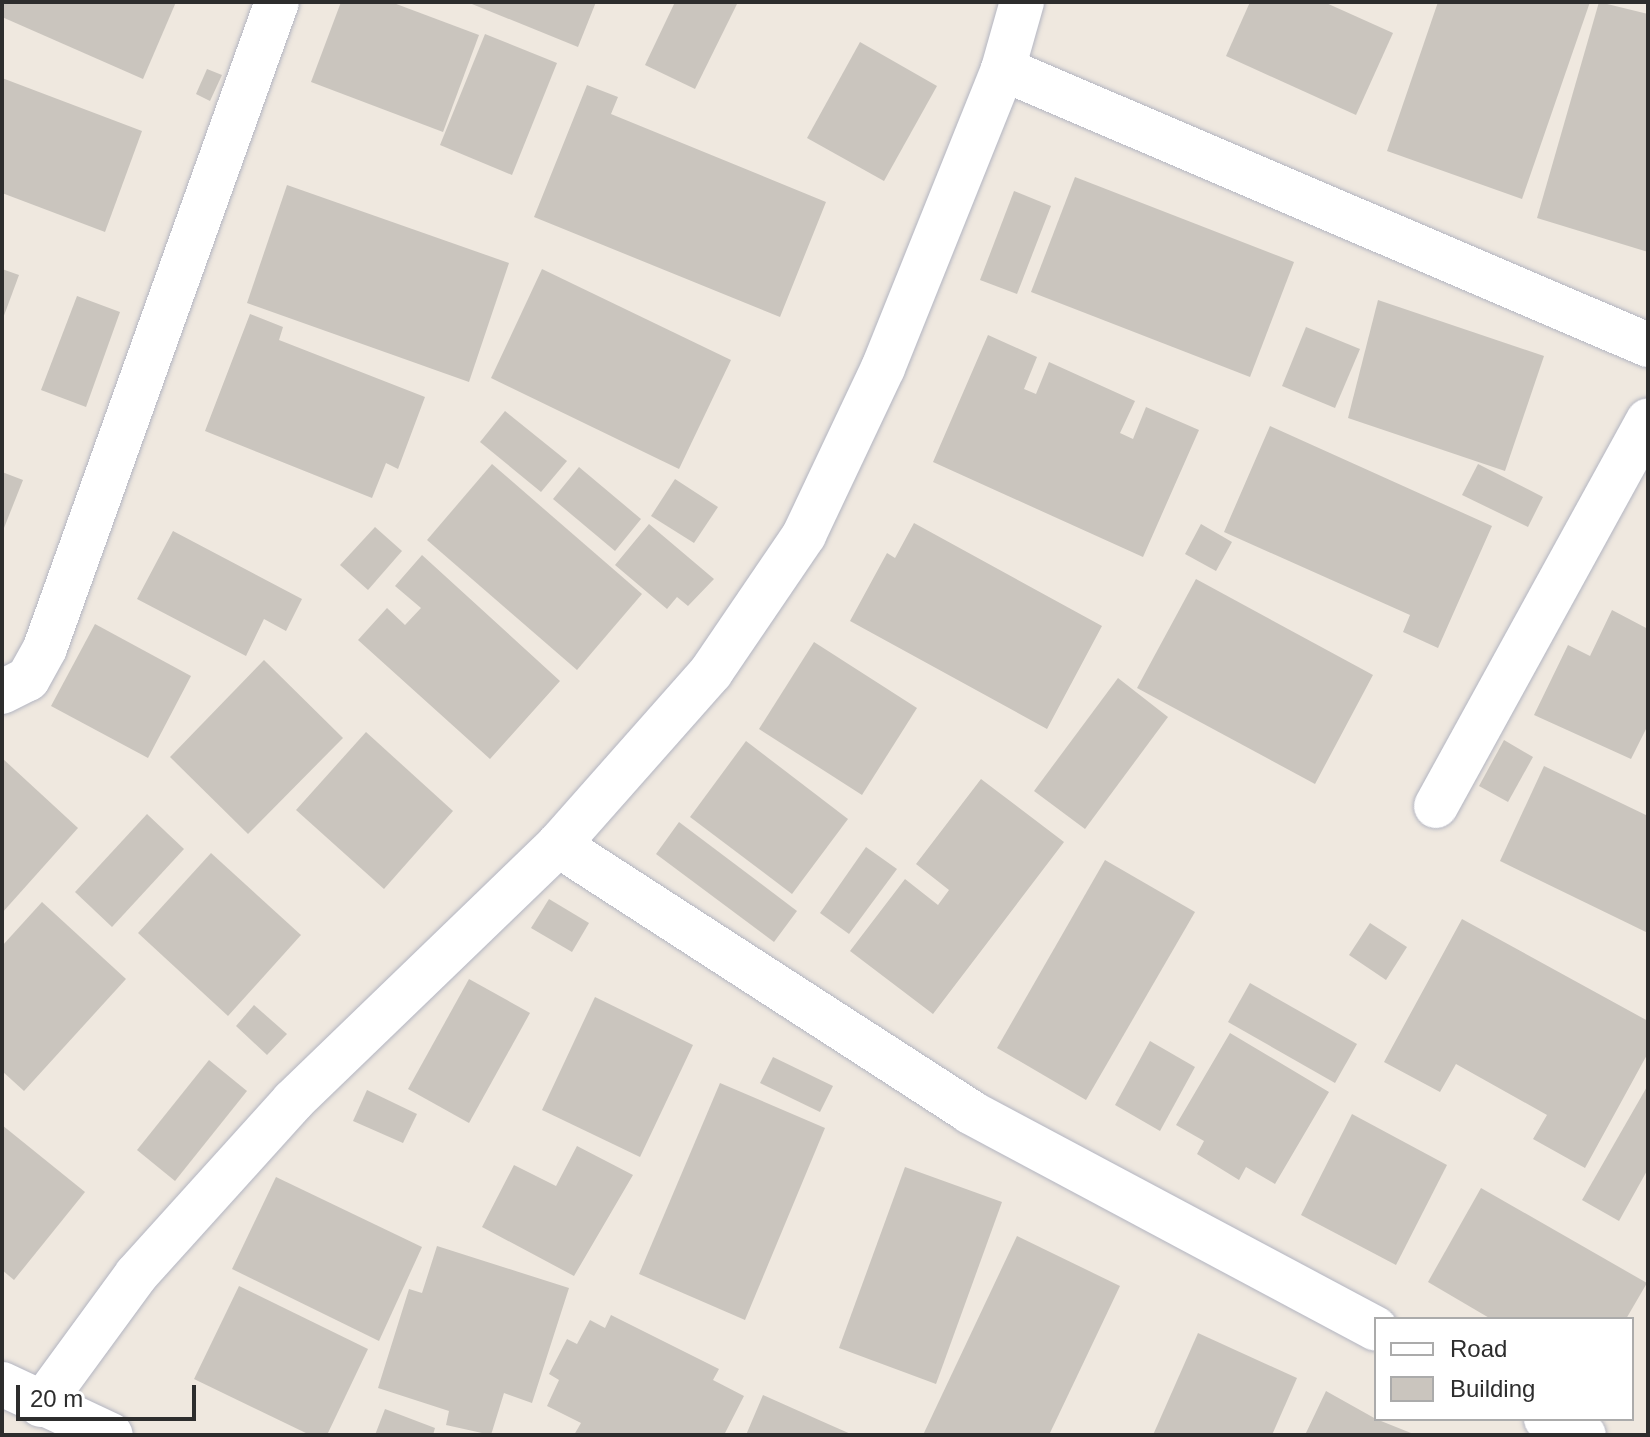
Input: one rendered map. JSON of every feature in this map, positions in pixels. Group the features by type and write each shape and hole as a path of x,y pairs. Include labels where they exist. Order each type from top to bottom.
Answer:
{"street":[{"path":"2,692 28,679 45,648 277,2"},
{"path":"41,1405 136,1275 293,1101 558,845 711,672 804,535 883,368 1003,69 1022,2"},
{"path":"1003,69 1648,345"},
{"path":"1436,806 1648,420"},
{"path":"558,845 970,1112 1374,1328"},
{"path":"2,1384 41,1405 111,1435"},
{"path":"1551,1421 1584,1435"}],"building":[{"path":"2,2 176,2 143,79 2,17"},
{"path":"341,2 391,2 479,35 443,132 311,82"},
{"path":"467,2 596,2 578,47"},
{"path":"675,2 738,2 695,89 645,65"},
{"path":"1250,2 1324,2 1393,33 1356,115 1226,56"},
{"path":"1438,2 1590,2 1522,199 1387,151"},
{"path":"1599,2 1648,14 1648,252 1537,218"},
{"path":"485,34 557,63 512,175 440,145"},
{"path":"860,42 937,86 884,181 807,138"},
{"path":"207,69 222,75 210,101 196,94"},
{"path":"2,78 142,131 105,232 2,193"},
{"path":"587,85 618,97 611,114 826,202 780,317 534,217"},
{"path":"1075,177 1294,262 1250,377 1031,292"},
{"path":"287,185 509,263 469,382 247,303"},
{"path":"1014,191 1051,206 1017,294 980,280"},
{"path":"2,269 19,275 2,321"},
{"path":"542,269 731,360 679,469 491,378"},
{"path":"77,296 120,312 86,407 41,390"},
{"path":"1378,300 1544,356 1505,471 1348,418"},
{"path":"250,314 283,327 279,340 425,397 398,469 386,463 372,498 205,431"},
{"path":"1306,327 1360,349 1335,408 1282,386"},
{"path":"988,335 1037,357 1024,389 1036,394 1049,362 1135,401 1120,433 1133,439 1146,407 1199,430 1143,557 933,462"},
{"path":"505,411 567,461 541,492 480,442"},
{"path":"1270,426 1492,526 1438,648 1403,632 1410,615 1224,532"},
{"path":"492,464 642,594 577,670 427,540"},
{"path":"1478,464 1543,497 1528,527 1462,495"},
{"path":"579,467 641,519 615,551 553,499"},
{"path":"2,472 23,480 2,533"},
{"path":"675,479 718,507 694,543 651,516"},
{"path":"914,523 1102,626 1047,729 850,621 887,553 895,558"},
{"path":"649,524 714,579 688,606 677,597 667,609 615,565"},
{"path":"1201,524 1232,542 1216,571 1185,554"},
{"path":"375,527 402,551 368,590 340,565"},
{"path":"173,531 302,599 286,631 264,619 246,656 137,599"},
{"path":"422,555 560,681 490,759 358,640 387,608 405,625 421,608 395,586"},
{"path":"1196,579 1373,675 1315,784 1137,688"},
{"path":"1612,610 1648,629 1648,725 1631,759 1534,715 1568,645 1590,656"},
{"path":"95,624 191,676 148,758 51,706"},
{"path":"814,642 917,708 862,795 759,729"},
{"path":"264,660 343,738 248,834 170,757"},
{"path":"1118,678 1168,717 1085,829 1034,791"},
{"path":"366,732 453,811 384,889 296,810"},
{"path":"1504,740 1533,757 1508,802 1479,786"},
{"path":"746,741 848,819 792,894 690,817"},
{"path":"2,758 78,828 2,913"},
{"path":"1544,766 1648,816 1648,933 1500,861"},
{"path":"981,779 1064,842 933,1014 850,951 905,879 938,905 949,890 916,864"},
{"path":"147,814 184,849 112,927 75,892"},
{"path":"679,822 797,911 774,942 656,854"},
{"path":"866,847 897,869 849,934 820,913"},
{"path":"211,853 301,935 228,1016 138,933"},
{"path":"1105,860 1195,912 1086,1100 997,1048"},
{"path":"549,899 589,923 572,952 531,928"},
{"path":"42,902 126,979 24,1091 2,1071 2,946"},
{"path":"1462,919 1648,1021 1648,1053 1585,1168 1533,1139 1547,1115 1456,1064 1440,1092 1384,1062"},
{"path":"1370,923 1407,947 1386,980 1349,955"},
{"path":"469,979 530,1013 469,1123 408,1089"},
{"path":"1250,983 1357,1044 1335,1083 1228,1022"},
{"path":"595,997 693,1045 640,1157 542,1110"},
{"path":"254,1005 287,1034 267,1055 236,1026"},
{"path":"1230,1033 1329,1092 1275,1184 1246,1167 1239,1180 1197,1154 1204,1141 1176,1125"},
{"path":"1150,1041 1195,1067 1160,1131 1115,1105"},
{"path":"773,1057 833,1086 820,1112 760,1083"},
{"path":"209,1060 247,1091 175,1181 137,1150"},
{"path":"720,1083 825,1128 745,1320 639,1274"},
{"path":"1648,1085 1648,1169 1619,1221 1582,1200"},
{"path":"367,1090 417,1114 403,1143 353,1121"},
{"path":"1352,1114 1447,1165 1396,1265 1301,1215"},
{"path":"2,1125 85,1192 14,1280 2,1270"},
{"path":"577,1146 633,1175 574,1276 482,1227 514,1165 556,1186"},
{"path":"905,1167 1002,1202 936,1384 839,1348"},
{"path":"276,1177 422,1247 379,1341 232,1269"},
{"path":"1481,1188 1647,1283 1627,1317 1488,1317 1428,1282"},
{"path":"1017,1236 1120,1286 1049,1435 923,1435"},
{"path":"437,1246 569,1288 532,1403 504,1393 491,1435 446,1425 449,1411 378,1388 409,1289 422,1293"},
{"path":"239,1286 368,1349 327,1435 310,1435 194,1379"},
{"path":"611,1315 719,1369 713,1380 744,1396 724,1435 574,1435 581,1423 547,1406 559,1380 549,1374 567,1339 577,1344 590,1320 605,1328"},
{"path":"1198,1333 1297,1378 1272,1435 1153,1435"},
{"path":"1326,1391 1374,1418 1374,1421 1416,1435 1305,1435"},
{"path":"763,1395 819,1420 853,1435 746,1435"},
{"path":"385,1409 435,1428 433,1435 375,1435"}]}
